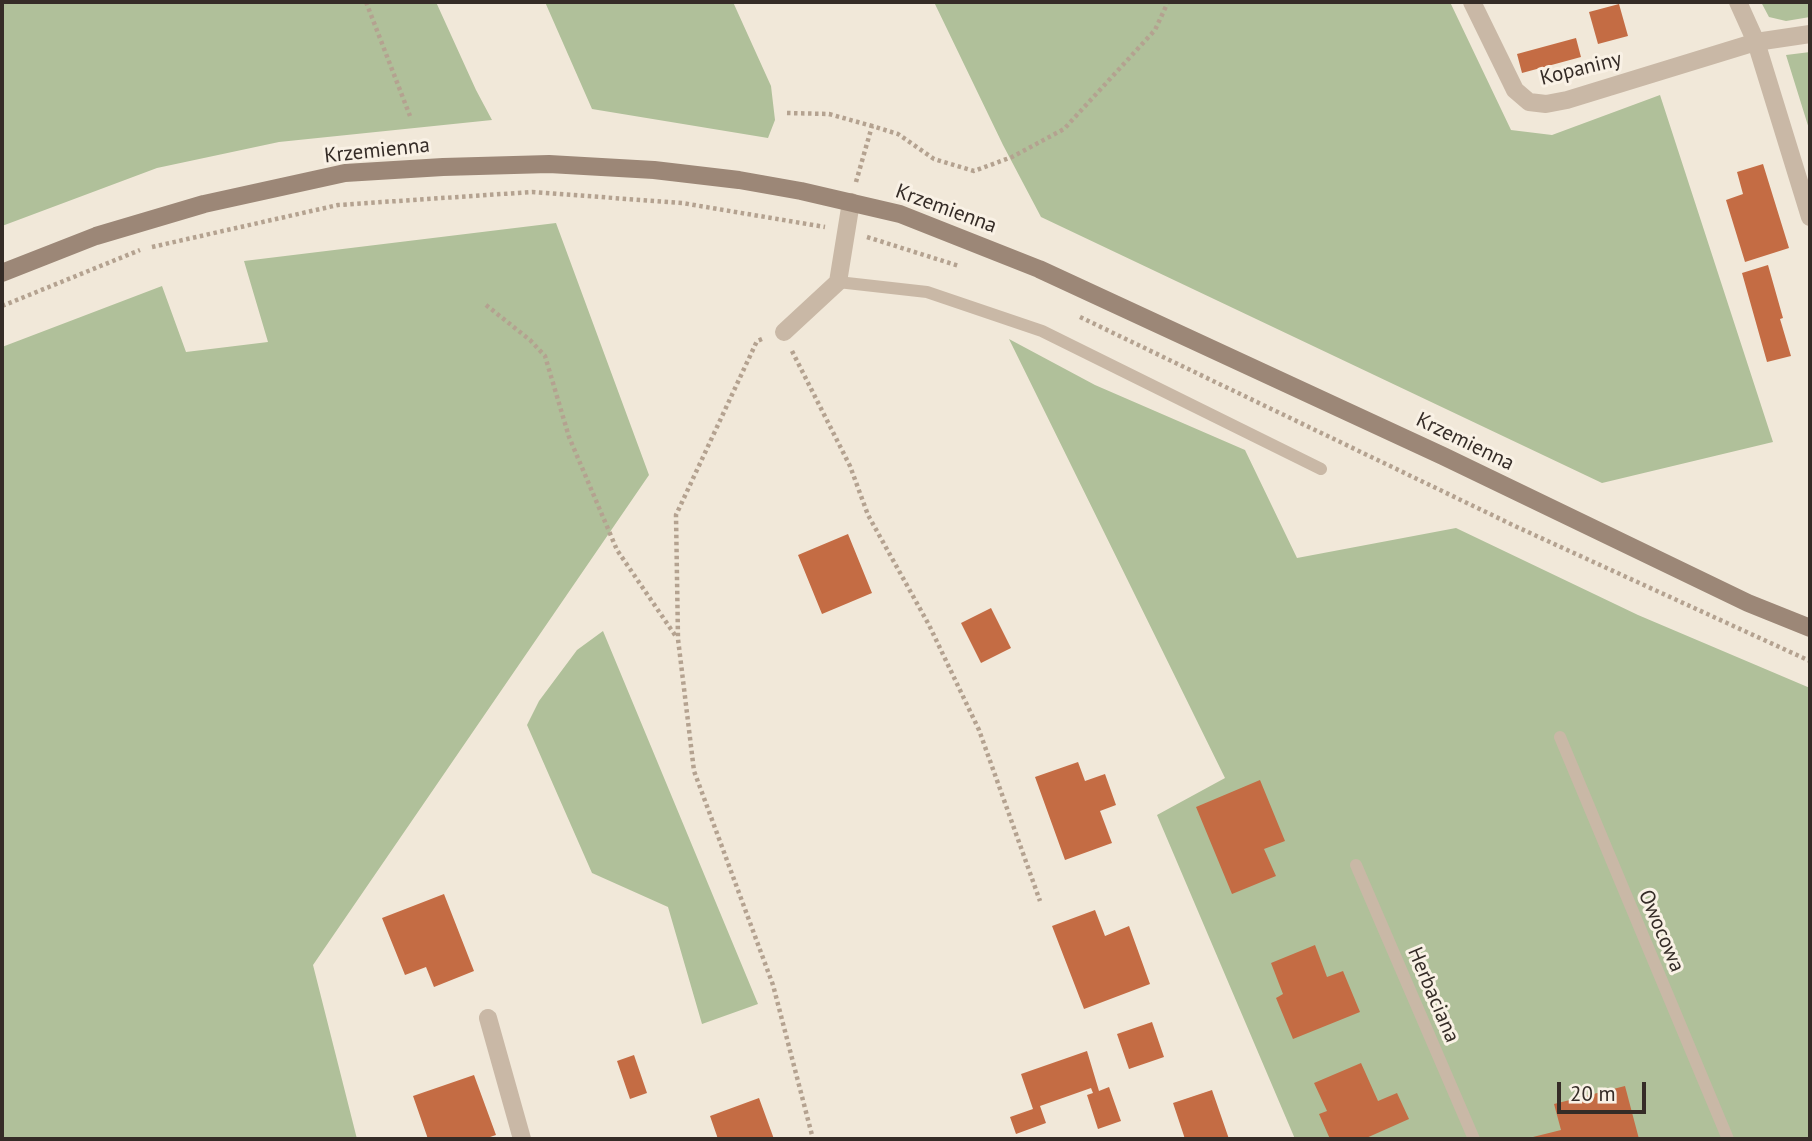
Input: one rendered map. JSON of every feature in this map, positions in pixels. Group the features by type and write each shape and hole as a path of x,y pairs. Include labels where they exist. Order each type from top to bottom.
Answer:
{"main road":[{"name":"Krzemienna","path":"2,273 96,236 192,208 345,173 549,164 654,170 739,180 900,214 1039,269 1443,456 1748,604 1810,628"}],"street":[{"name":"Kopaniny","path":"1472,2 1515,90 1529,102 1546,104 1567,100 1756,42 1810,34"},
{"path":"1738,2 1756,42 1810,217"},
{"path":"784,332 838,282 850,202"},
{"path":"488,1018 522,1139"}],"lane":[{"path":"838,282 927,292 1042,331 1321,469"},
{"name":"Owocowa","path":"1560,737 1728,1139"},
{"name":"Herbaciana","path":"1356,865 1474,1139"}],"path":[{"path":"366,2 410,116"},
{"path":"787,113 829,114 898,134 934,159 974,171 1012,157 1064,129 1155,30 1168,2"},
{"path":"850,202 872,126"},
{"path":"2,306 144,249 338,205 531,192 682,203 846,231 967,268"},
{"path":"486,305 530,340 545,356 569,437 617,550 678,639"},
{"path":"1075,315 1517,527 1810,661"},
{"path":"813,1139 772,985 694,771 678,639 676,515 757,341 784,332 850,466 868,514 929,625 979,730 1040,901"}],"green space":[{"path":"2,2 436,2 492,120 279,142 157,168 2,226"},
{"path":"545,2 733,2 771,86 775,120 768,138 592,109"},
{"path":"934,2 1450,2 1511,130 1552,135 1660,95 1773,442 1602,483 1041,217"},
{"path":"1761,2 1810,2 1810,17 1786,21 1769,17"},
{"path":"1810,52 1810,132 1786,55"},
{"path":"556,223 649,475 313,965 357,1139 2,1139 2,347 162,286 186,352 268,342 244,261"},
{"path":"1009,339 1095,385 1245,450 1297,558 1456,528 1638,615 1810,688 1810,1139 1295,1139 1157,815 1225,778"},
{"path":"603,631 758,1004 702,1024 668,907 592,873 527,725 539,701 577,650"}],"building":[{"path":"1619,4 1628,36 1598,44 1589,12"},
{"path":"1576,38 1581,57 1522,73 1517,54"},
{"path":"1763,164 1789,248 1745,262 1726,200 1743,194 1737,172"},
{"path":"1768,265 1791,356 1767,362 1742,273"},
{"path":"848,534 872,593 822,614 798,555"},
{"path":"991,608 1011,648 981,663 961,623"},
{"path":"1078,762 1085,781 1105,774 1116,805 1100,811 1112,843 1065,860 1035,777"},
{"path":"1260,780 1285,841 1264,849 1276,876 1232,894 1196,807"},
{"path":"444,894 474,971 434,987 426,967 405,975 382,918"},
{"path":"1095,910 1105,936 1129,926 1150,984 1084,1009 1052,926"},
{"path":"1315,945 1327,977 1343,971 1360,1012 1293,1039 1276,998 1283,994 1271,963"},
{"path":"1152,1022 1164,1057 1129,1069 1117,1034"},
{"path":"1087,1051 1099,1091 1109,1087 1121,1121 1098,1129 1087,1095 1093,1093 1091,1088 1040,1106 1046,1123 1016,1134 1010,1117 1033,1109 1021,1074"},
{"path":"634,1055 647,1093 630,1099 617,1061"},
{"path":"1361,1063 1378,1101 1397,1093 1409,1119 1364,1139 1330,1139 1319,1114 1327,1111 1314,1083"},
{"path":"474,1075 496,1135 484,1139 428,1139 413,1096"},
{"path":"1625,1086 1639,1139 1534,1139 1533,1137 1561,1130 1554,1104"},
{"path":"1212,1090 1229,1139 1185,1139 1173,1103"},
{"path":"759,1098 774,1139 718,1139 710,1116"}]}
